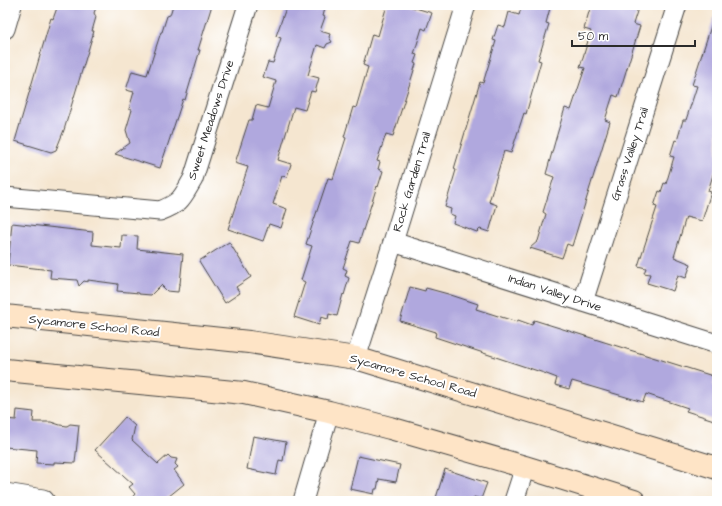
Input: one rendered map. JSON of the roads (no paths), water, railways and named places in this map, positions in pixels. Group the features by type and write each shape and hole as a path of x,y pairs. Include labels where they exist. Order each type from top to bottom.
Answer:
{"main road":[{"name":"Sycamore School Road","path":"5,316 249,342 356,358 717,468"},
{"path":"5,370 244,394 329,412 390,428 634,501"}],"street":[{"path":"5,29 12,5"},
{"name":"Sweet Meadows Drive","path":"5,197 160,211 175,205 181,200 193,179 248,5"},
{"name":"Rock Garden Trail","path":"356,358 466,5"},
{"name":"Grass Valley Trail","path":"583,302 678,5"},
{"name":"Indian Valley Drive","path":"393,242 717,344"},
{"path":"303,501 329,412"},
{"path":"514,501 524,467"},
{"path":"5,493 45,501"}]}
